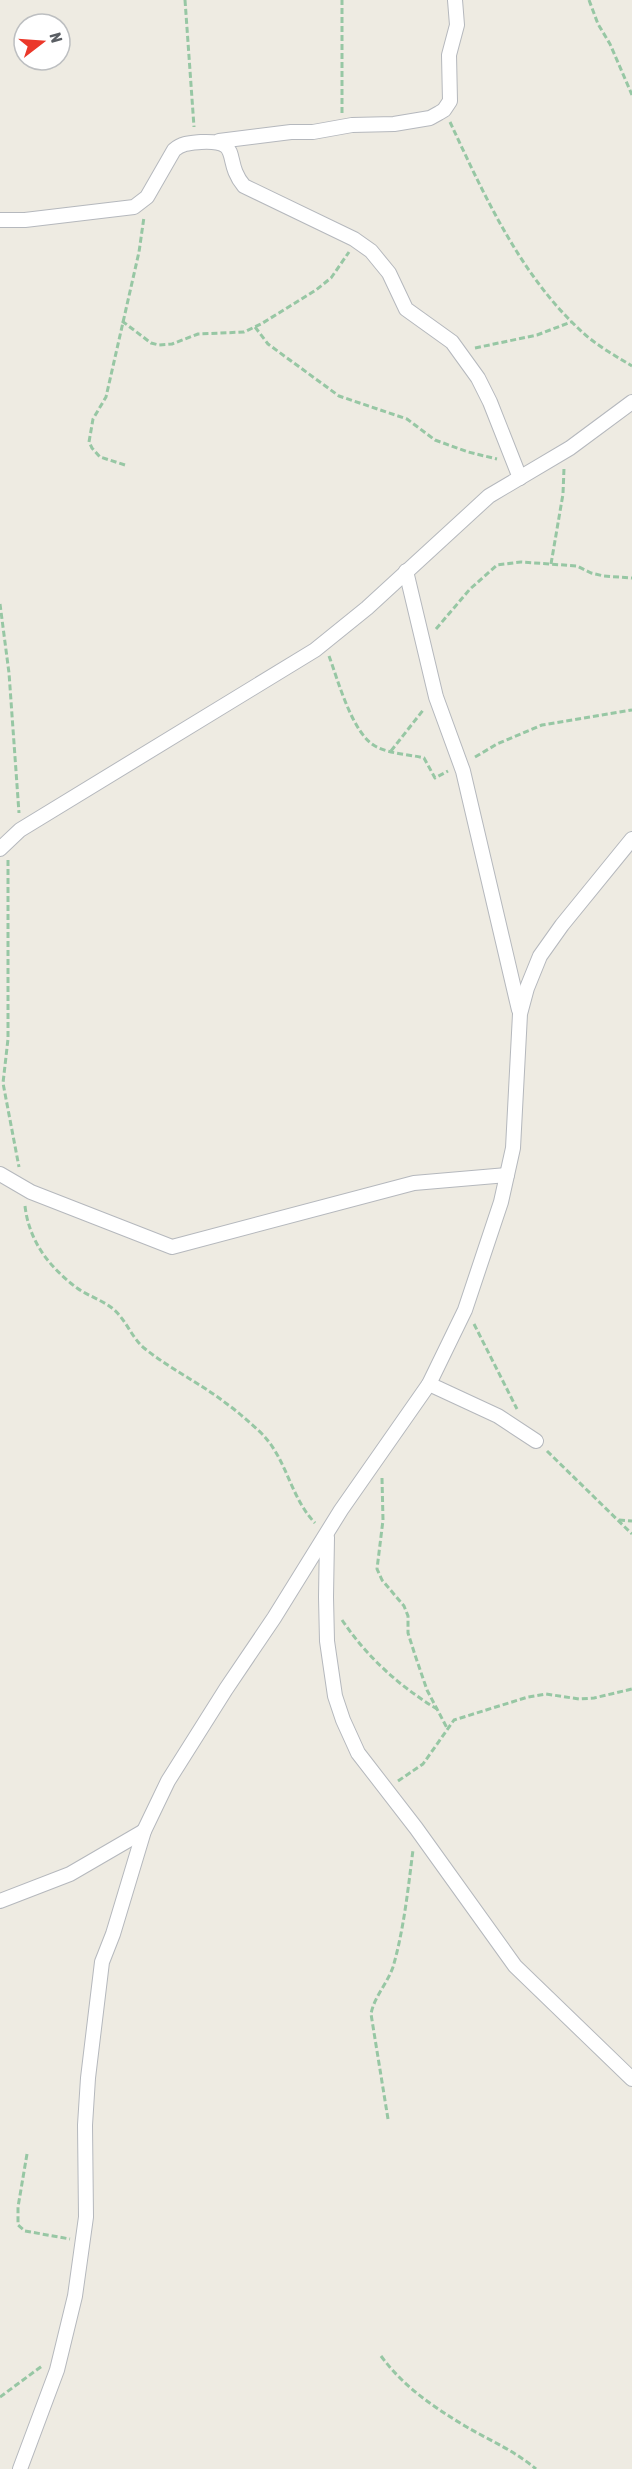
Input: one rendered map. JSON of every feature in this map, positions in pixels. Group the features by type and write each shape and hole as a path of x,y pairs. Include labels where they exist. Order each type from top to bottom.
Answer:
{"street":[{"path":"0,220 25,220 134,207 147,197 174,150 184,144 342,127 394,124 430,118 444,110 450,101 449,55 458,25 455,0"},
{"path":"219,141 228,148 234,170 244,186 356,240 371,251 389,273 406,309 452,342 485,389 520,478"},
{"path":"4,845 20,830 324,644 367,608 489,496 565,451 632,402"},
{"path":"406,571 436,697 461,765 520,1014"},
{"path":"20,2469 60,2354 75,2296 86,2217 86,2113 102,1962 113,1934 144,1832 168,1781 341,1510 429,1384 465,1310 501,1202 513,1148 520,1014 527,988 540,956 562,925 632,839"},
{"path":"0,1174 23,1188 172,1247 414,1183 507,1175"},
{"path":"429,1384 498,1416 536,1441"},
{"path":"327,1534 327,1641 335,1696 358,1753 416,1828 515,1966 632,2079"},
{"path":"0,1901 70,1874 144,1832"}],"path":[{"path":"185,0 196,142"},
{"path":"342,0 342,127"},
{"path":"589,0 632,95"},
{"path":"444,110 472,169 518,252 556,306 605,349 632,366"},
{"path":"125,465 100,457 89,442 93,418 106,397 139,252 147,197"},
{"path":"122,321 151,343 159,345 172,344 198,334 244,332 297,303 330,278 356,240"},
{"path":"460,351 537,335 572,322"},
{"path":"255,327 268,344 339,396 407,419 435,440 468,452 514,463"},
{"path":"551,564 562,494 565,451"},
{"path":"423,641 470,590 497,565 509,562 577,566 604,576 632,578"},
{"path":"0,604 9,674 20,830"},
{"path":"324,644 365,740 377,747 424,758 435,778 497,744 542,725 632,710"},
{"path":"391,751 406,729 436,697"},
{"path":"4,845 9,1011 3,1083 27,1220 41,1253 76,1288 112,1308 141,1345 163,1363 226,1403 261,1432 284,1463 297,1497 308,1516 327,1534"},
{"path":"382,1452 383,1520 377,1569 382,1580 404,1606 408,1616 408,1633 427,1690 447,1728"},
{"path":"620,1520 632,1521"},
{"path":"326,1597 360,1647 395,1680 437,1710"},
{"path":"385,1788 423,1764 454,1720 528,1697 546,1694 579,1699 594,1698 632,1689"},
{"path":"388,2119 371,2014 372,2006 392,1969 404,1920 416,1828"},
{"path":"27,2154 18,2206 18,2225 25,2231 83,2241"},
{"path":"0,2397 60,2354"},
{"path":"381,2356 398,2379 434,2406 522,2458 536,2469"}]}
